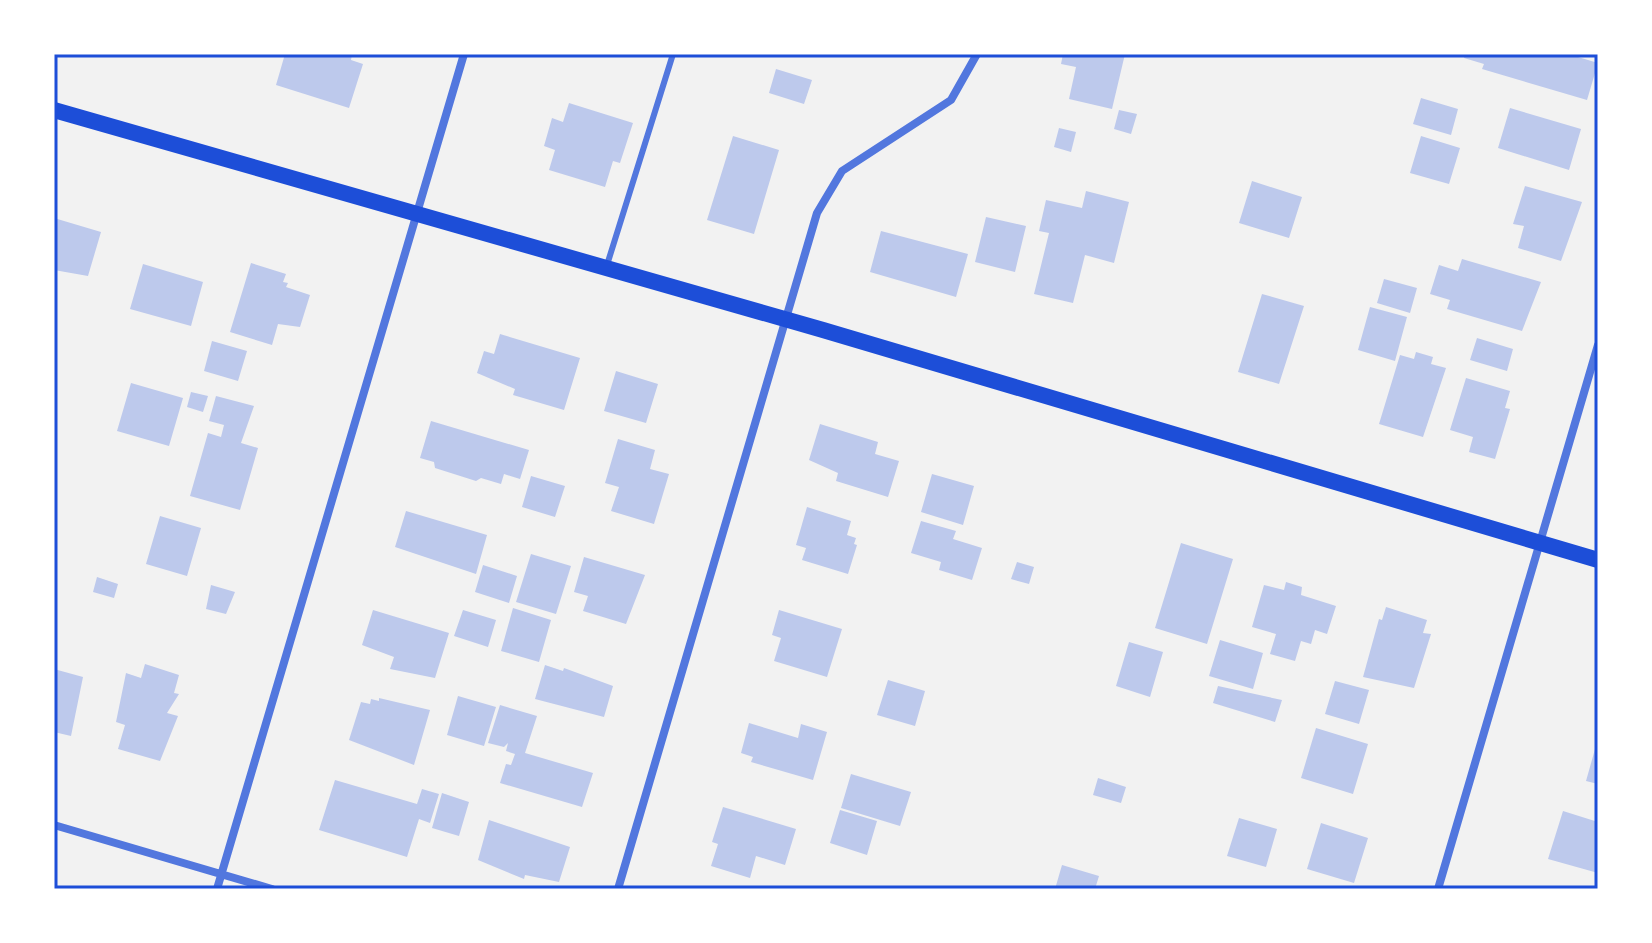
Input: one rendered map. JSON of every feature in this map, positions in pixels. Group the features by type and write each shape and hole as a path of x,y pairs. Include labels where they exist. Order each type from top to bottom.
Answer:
{"main road":[{"path":"54,110 786,320 1598,560"}],"street":[{"path":"217,889 464,54"},
{"path":"618,889 817,213 842,171 951,100 977,54"},
{"path":"1438,889 1598,345"},
{"path":"54,825 272,889"}],"lane":[{"path":"606,268 673,54"}],"building":[{"path":"285,54 352,54 351,60 363,64 349,108 276,85"},
{"path":"1063,54 1125,54 1112,109 1069,99 1076,67 1061,64"},
{"path":"1465,54 1568,54 1598,63 1587,100 1482,69 1484,64 1464,58"},
{"path":"776,69 812,80 804,104 769,93"},
{"path":"1421,98 1458,109 1451,135 1413,124"},
{"path":"569,103 633,123 620,163 613,161 605,187 549,170 555,150 544,146 552,118 563,122"},
{"path":"1510,108 1581,129 1569,170 1498,148"},
{"path":"1119,110 1137,114 1131,134 1114,129"},
{"path":"1059,128 1076,132 1071,152 1054,147"},
{"path":"733,136 779,150 754,234 707,220"},
{"path":"1421,136 1460,148 1449,184 1410,173"},
{"path":"1252,181 1302,197 1289,238 1239,223"},
{"path":"1525,186 1582,202 1561,261 1518,248 1524,226 1513,224"},
{"path":"1086,191 1129,202 1114,263 1085,255 1073,303 1034,294 1049,233 1039,231 1046,200 1082,208"},
{"path":"986,217 1026,226 1015,272 975,262"},
{"path":"54,218 101,232 88,276 54,270"},
{"path":"881,231 968,254 956,297 870,272"},
{"path":"1462,259 1541,282 1522,331 1447,309 1450,300 1430,294 1439,265 1458,271"},
{"path":"251,263 286,274 283,282 288,283 286,287 310,295 300,327 278,324 272,345 230,332"},
{"path":"143,264 203,282 191,326 130,309"},
{"path":"1384,279 1417,288 1410,313 1377,303"},
{"path":"1262,294 1304,306 1279,384 1238,372"},
{"path":"1370,307 1407,317 1395,361 1358,350"},
{"path":"500,334 580,358 564,410 513,395 515,389 477,373 484,351 494,354"},
{"path":"1477,338 1513,349 1507,371 1470,360"},
{"path":"212,341 247,351 238,381 204,371"},
{"path":"1416,352 1433,357 1431,364 1446,368 1423,437 1379,424 1400,355 1414,359"},
{"path":"616,371 658,384 646,423 604,411"},
{"path":"1466,378 1510,391 1505,408 1510,409 1495,459 1469,452 1473,437 1450,430"},
{"path":"131,383 183,398 169,446 117,431"},
{"path":"191,392 208,396 203,412 187,407"},
{"path":"216,396 254,406 241,443 258,448 240,510 190,496 208,433 221,437 224,425 209,421"},
{"path":"431,421 529,450 520,479 504,474 501,484 481,478 476,481 435,468 434,462 420,458"},
{"path":"820,424 878,442 875,454 899,461 888,497 836,481 838,473 809,460"},
{"path":"618,439 655,450 650,469 669,474 654,524 611,511 619,487 605,483"},
{"path":"932,474 974,486 963,525 921,512"},
{"path":"531,476 565,486 555,517 522,507"},
{"path":"807,507 851,521 847,535 856,538 854,544 857,545 848,574 802,560 806,548 796,545"},
{"path":"406,511 487,535 476,574 395,547"},
{"path":"160,516 201,528 187,576 146,564"},
{"path":"921,521 956,531 953,539 982,548 972,580 939,570 941,562 911,553"},
{"path":"1181,543 1233,559 1207,644 1155,628"},
{"path":"531,554 571,566 556,614 516,602"},
{"path":"584,557 645,575 626,624 583,611 588,596 574,592"},
{"path":"1017,562 1034,567 1029,584 1011,579"},
{"path":"483,565 517,576 509,603 475,592"},
{"path":"97,577 118,584 114,598 93,592"},
{"path":"1286,582 1302,587 1301,595 1336,606 1327,634 1315,630 1311,644 1301,641 1295,661 1270,654 1276,634 1252,627 1264,585 1284,590"},
{"path":"211,585 235,592 226,614 206,609"},
{"path":"1386,607 1427,620 1423,633 1431,634 1414,688 1363,677 1379,619 1382,620"},
{"path":"513,608 551,620 539,662 501,651"},
{"path":"373,610 449,633 435,678 390,669 394,657 362,645"},
{"path":"463,610 496,620 488,647 454,636"},
{"path":"779,610 842,629 827,677 774,661 781,638 772,635"},
{"path":"1220,640 1263,653 1253,689 1209,676"},
{"path":"1129,642 1163,652 1150,697 1116,686"},
{"path":"145,664 179,675 174,693 179,694 167,713 178,716 160,761 118,749 125,725 116,722 126,673 141,678"},
{"path":"545,665 563,671 564,668 613,686 604,717 535,699"},
{"path":"54,669 83,677 71,736 54,732"},
{"path":"888,680 925,691 915,726 877,715"},
{"path":"1335,681 1369,690 1359,724 1325,714"},
{"path":"1218,686 1282,700 1275,722 1213,703"},
{"path":"458,696 496,707 484,746 447,735"},
{"path":"379,698 430,710 414,765 349,740 361,702 370,704 371,699 379,701"},
{"path":"500,705 537,716 525,753 593,773 582,807 500,783 506,764 511,765 515,754 506,751 508,743 504,747 488,743"},
{"path":"749,723 798,738 801,724 827,732 813,780 751,762 753,757 741,753"},
{"path":"1316,728 1368,744 1353,794 1301,778"},
{"path":"1598,742 1598,784 1586,781"},
{"path":"851,774 911,792 900,826 841,808"},
{"path":"1098,778 1126,787 1121,803 1093,795"},
{"path":"335,780 417,804 422,789 439,794 430,823 419,819 407,857 319,830"},
{"path":"442,793 469,802 459,836 432,828"},
{"path":"723,807 796,829 785,865 756,856 750,878 711,866 718,844 712,842"},
{"path":"840,810 877,821 867,855 830,843"},
{"path":"1563,811 1598,822 1598,873 1548,859"},
{"path":"1239,818 1277,829 1266,867 1227,856"},
{"path":"489,820 570,847 559,882 525,875 524,879 478,860"},
{"path":"1321,823 1368,838 1354,883 1307,869"},
{"path":"1062,865 1099,876 1095,889 1055,889"}]}
